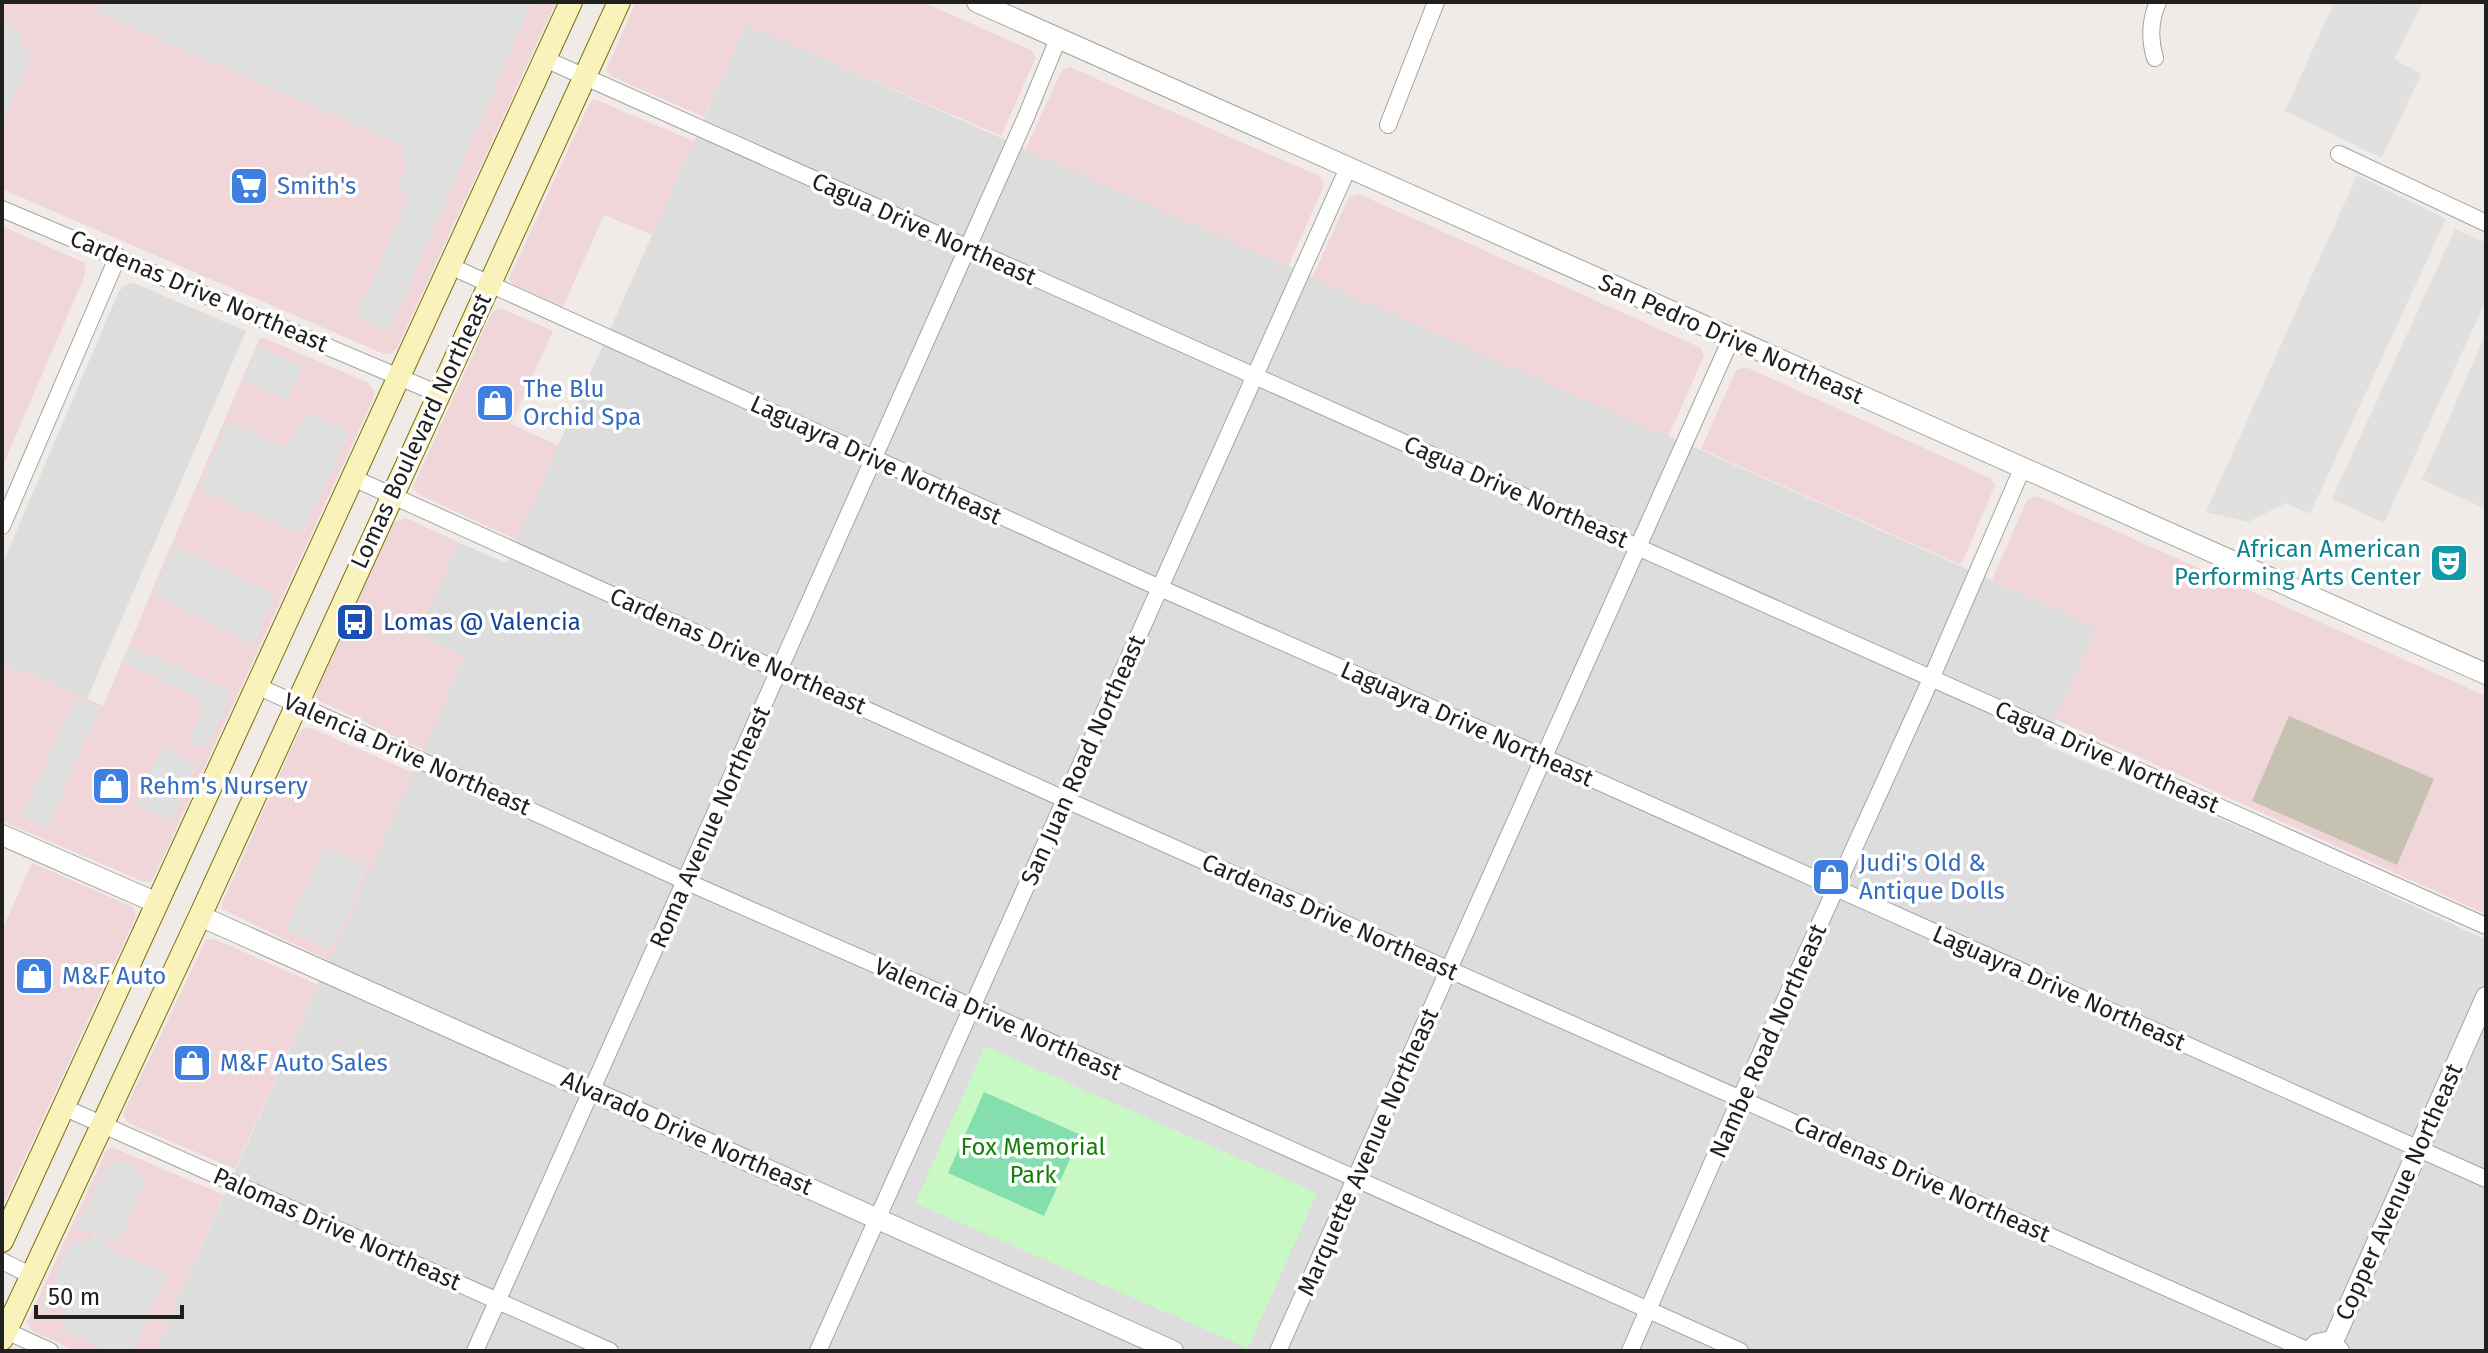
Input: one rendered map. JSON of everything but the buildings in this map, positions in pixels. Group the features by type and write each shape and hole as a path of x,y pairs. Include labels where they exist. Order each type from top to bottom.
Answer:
{"main road":[{"name":"Lomas Boulevard Northeast","path":"2,1241 571,2"},
{"name":"Lomas Boulevard Northeast","path":"3,1333 200,916 619,2"}],"street":[{"name":"San Pedro Drive Northeast","path":"977,2 2486,674"},
{"path":"1388,125 1436,2"},
{"path":"2155,58 2151,46 2152,17 2158,2"},
{"name":"Roma Avenue Northeast","path":"475,1351 1026,117 1058,39"},
{"name":"Cagua Drive Northeast","path":"545,59 2486,926"},
{"path":"2339,154 2486,223"},
{"name":"San Juan Road Northeast","path":"818,1351 1348,168"},
{"name":"Cardenas Drive Northeast","path":"2,209 439,394"},
{"path":"2,526 118,256"},
{"name":"Laguayra Drive Northeast","path":"450,266 1160,589 1544,757 2486,1179"},
{"name":"Marquette Avenue Northeast","path":"1278,1351 1731,339"},
{"name":"Nambe Road Northeast","path":"1630,1351 2022,469"},
{"name":"Cardenas Drive Northeast","path":"353,478 1064,799 2309,1351"},
{"name":"Valencia Drive Northeast","path":"257,686 685,881 1740,1351"},
{"path":"2,835 157,903"},
{"name":"Alvarado Drive Northeast","path":"200,916 1173,1351"},
{"name":"Copper Avenue Northeast","path":"2335,1347 2486,997"},
{"name":"Palomas Drive Northeast","path":"63,1107 610,1351"},
{"path":"2,1261 32,1276"},
{"path":"3,1333 50,1351"},
{"path":"2309,1351 2317,1344 2335,1347"}],"shaded area":[{"path":"2,2 556,2 397,348 392,353 384,354 2,189"},
{"path":"100,2 532,2 389,332 356,317 408,198 396,191 407,165 400,144 96,12"},
{"path":"636,2 923,2 1031,50 1036,57 1001,136 746,25 704,117 611,76 606,70"},
{"path":"2377,2 2382,5 2384,2 2423,2 2394,59 2421,74 2382,158 2285,111 2334,3"},
{"path":"2,22 23,31 18,45 33,52 2,124"},
{"path":"746,24 2097,627 2045,745 2291,849 2486,940 2486,1351 155,1351 464,657 418,634 458,542 506,563"},
{"path":"1070,67 1319,176 1324,185 1288,267 1025,150 1062,70"},
{"path":"594,99 694,141 652,235 604,215 563,307 514,285 509,279"},
{"path":"2357,175 2446,219 2310,514 2286,503 2248,522 2206,512"},
{"path":"1359,194 1701,348 1704,356 1668,437 1312,278 1349,197"},
{"path":"2,226 85,263 85,275 2,468"},
{"path":"2455,229 2486,243 2486,300 2384,523 2332,499"},
{"path":"129,283 246,331 87,699 2,662 2,565 119,291"},
{"path":"503,309 553,331 511,424 559,446 517,540 418,494 413,487 491,314"},
{"path":"2486,333 2486,509 2422,480"},
{"path":"264,338 367,382 374,391 374,397 154,877 150,882 144,882 2,821 2,662 103,706 259,339"},
{"path":"257,347 303,366 288,400 243,381"},
{"path":"1746,367 1990,478 1995,485 1961,565 1701,449 1736,370"},
{"path":"305,412 350,432 302,535 199,489 228,422 288,447"},
{"path":"2037,496 2486,696 2486,914 2055,719 2097,627 1992,580 2027,500"},
{"path":"406,518 458,542 418,634 464,656 424,750 317,700 316,693 394,522"},
{"path":"174,546 276,594 254,644 153,595"},
{"path":"129,646 233,691 205,749 188,742 202,712 199,710 204,700 122,662"},
{"path":"76,697 100,707 47,828 21,817"},
{"path":"2289,716 2434,779 2397,865 2252,801"},
{"path":"311,728 414,773 329,961 222,909 298,734 302,729"},
{"path":"162,747 197,763 172,820 136,804"},
{"path":"324,847 368,866 330,950 286,931"},
{"path":"32,863 133,907 136,916 2,1207 2,930"},
{"path":"215,939 318,985 235,1169 128,1123 123,1114 206,940"},
{"path":"112,1147 224,1195 155,1351 76,1351 32,1331 27,1323 106,1151"},
{"path":"126,1161 147,1177 119,1242 112,1238 106,1243 111,1250 167,1274 132,1351 108,1351 66,1332 60,1308 40,1309 70,1244 91,1241 93,1232 75,1232 106,1165"}],"green space":[{"name":"Fox Memorial Park","path":"985,1046 1317,1193 1248,1348 915,1203"},
{"path":"984,1092 1081,1135 1044,1216 948,1173"}],"place":[{"name":"Smith's","path":"249,186"},
{"name":"The Blu Orchid Spa","path":"495,403"},
{"name":"African American Performing Arts Center","path":"2449,563"},
{"name":"Lomas @ Valencia","path":"355,622"},
{"name":"Rehm's Nursery","path":"111,786"},
{"name":"Judi's Old & Antique Dolls","path":"1831,877"},
{"name":"M&F Auto","path":"34,976"},
{"name":"M&F Auto Sales","path":"192,1063"}]}
